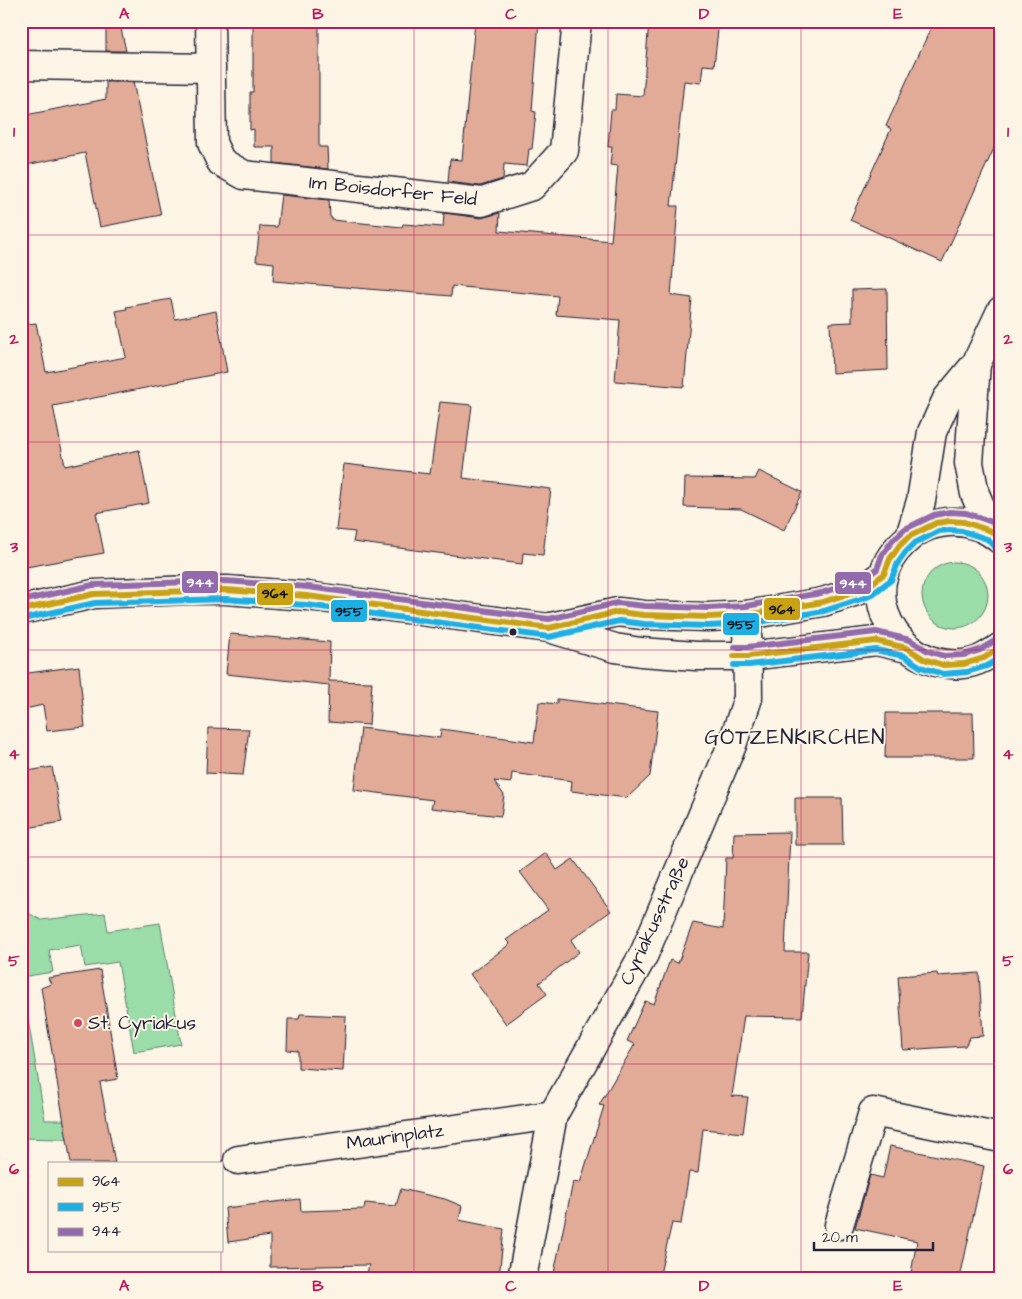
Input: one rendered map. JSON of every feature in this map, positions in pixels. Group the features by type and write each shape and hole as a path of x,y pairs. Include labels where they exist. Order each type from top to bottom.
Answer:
{"street":[{"name":"Im Boisdorfer Feld","path":"210,21 212,143 221,162 244,176 482,202 532,186 564,151 577,21"},
{"path":"21,65 211,68"},
{"path":"910,536 921,501 932,432 947,398 976,364 1001,311"},
{"path":"976,364 969,464 974,494 996,536"},
{"path":"996,536 964,522 950,521 922,528 899,546 890,559 881,587 884,614 897,638 907,648 924,659 943,665 964,664 984,658 1001,647"},
{"path":"549,628 618,612 690,616 747,615 823,602 866,588 884,574"},
{"path":"21,610 94,594 226,590 307,596 549,628 615,648 641,652 696,656 748,656 876,641 907,648"},
{"name":"Cyriakusstraße","path":"522,1278 553,1115 648,945 732,745 748,698 747,615"},
{"path":"839,1225 873,1112 1001,1138"},
{"name":"Maurinplatz","path":"238,1160 553,1115"}],"green space":[{"path":"948,562 962,562 974,567 983,576 988,588 986,608 979,619 962,628 948,628 936,623 927,614 922,602 922,588 927,576 936,567"},
{"path":"21,909 41,920 105,913 108,931 160,923 181,1044 134,1052 118,962 85,967 81,945 49,950 53,972 21,977"},
{"path":"21,978 45,1120 92,1120 93,1140 21,1138"}],"building":[{"path":"253,21 319,21 319,147 327,147 328,169 274,163 274,147 254,147 254,129 250,130 250,92 253,92"},
{"path":"475,21 539,21 532,111 536,112 532,149 529,149 527,166 504,164 503,179 480,186 448,182 450,159 462,160"},
{"path":"649,21 719,21 714,66 703,65 701,83 684,81 671,206 678,206 671,295 692,298 684,387 615,381 620,320 556,315 558,296 452,286 451,296 273,281 274,263 256,261 260,226 277,227 281,195 329,200 330,217 332,220 402,227 403,224 443,227 444,213 481,218 500,213 499,231 611,241 618,166 610,165 612,147 608,147 611,110 615,110 616,94 643,96"},
{"path":"934,21 975,21 982,24 990,21 1001,21 1001,133 942,262 850,220 891,129 886,126"},
{"path":"120,24 126,51 106,51 106,25"},
{"path":"106,82 133,82 161,215 100,227 85,153 21,166 21,116 106,99"},
{"path":"887,289 888,370 832,373 830,323 852,322 852,290"},
{"path":"171,299 175,319 216,311 227,372 53,406 65,466 139,450 149,503 96,513 104,553 21,568 21,325 36,323 46,372 126,357 116,311 127,309 126,307"},
{"path":"440,402 472,405 463,478 551,489 543,555 523,553 522,564 353,542 355,532 336,530 344,464 430,474"},
{"path":"759,471 802,492 784,530 741,509 684,507 685,478 755,479"},
{"path":"230,634 330,642 329,681 372,682 369,725 328,722 329,685 226,674"},
{"path":"79,666 85,727 47,731 43,705 21,710 21,674"},
{"path":"557,699 658,711 650,776 627,798 571,791 572,781 512,773 511,783 494,781 504,795 501,816 431,808 433,800 354,790 361,728 440,738 441,729 534,742 539,702 557,704"},
{"path":"886,713 973,713 974,758 885,758"},
{"path":"208,728 249,729 243,775 206,773"},
{"path":"52,767 62,822 21,829 21,772"},
{"path":"795,798 842,798 843,845 795,845"},
{"path":"790,832 785,952 808,952 802,1017 744,1016 732,1096 748,1097 743,1133 703,1129 698,1173 689,1172 681,1224 672,1223 659,1278 553,1278 573,1182 580,1183 604,1106 599,1105 635,1044 627,1041 645,1001 654,1004 670,960 678,963 693,923 723,929 726,858 733,858 734,833"},
{"path":"546,853 557,870 573,859 611,911 571,940 579,952 539,983 547,994 506,1024 470,974 510,944 506,940 548,910 520,872"},
{"name":"St. Cyriakus","path":"100,970 118,1079 100,1082 115,1162 71,1162 41,988 51,984 48,978"},
{"path":"937,973 938,976 979,973 983,1036 970,1037 965,1046 903,1050 898,976"},
{"path":"300,1014 346,1016 343,1071 298,1068 298,1051 287,1050 288,1019 299,1019"},
{"path":"890,1146 984,1166 960,1278 910,1278 917,1241 855,1228 870,1175 883,1178"},
{"path":"401,1189 445,1199 462,1206 459,1220 504,1229 499,1278 387,1278 388,1275 367,1273 369,1265 270,1267 270,1236 228,1242 225,1208 300,1199 301,1211 364,1209 365,1203 396,1206"}],"transit line":[{"name":"944","path":"21,601 93,585 226,581 308,587 549,619 617,603 708,608 746,606 821,593 862,580 877,569 882,555 893,540 905,529 934,515 950,512 966,513 995,523 1001,528"},
{"name":"964","path":"21,610 94,594 226,590 307,596 549,628 618,612 644,615 708,617 747,615 823,602 866,588 884,574 890,559 899,546 910,536 936,523 964,522 991,531 1001,540"},
{"name":"955","path":"23,619 95,603 226,599 306,605 549,637 619,621 644,624 708,626 747,624 824,611 870,596 891,580 898,563 915,543 939,531 962,531 987,539 995,547"},
{"name":"944","path":"734,647 876,632 910,640 928,651 944,656 963,655 980,650 996,640"},
{"name":"964","path":"734,656 876,641 907,648 924,659 943,665 964,664 984,658 1001,647"},
{"name":"955","path":"734,665 749,665 876,650 904,656 921,667 943,674 967,672 987,666 1001,658"}],"place":[{"name":"St. Cyriakus","path":"78,1023"}],"district":[{"name":"GÖTZENKIRCHEN","path":"795,737"}]}
